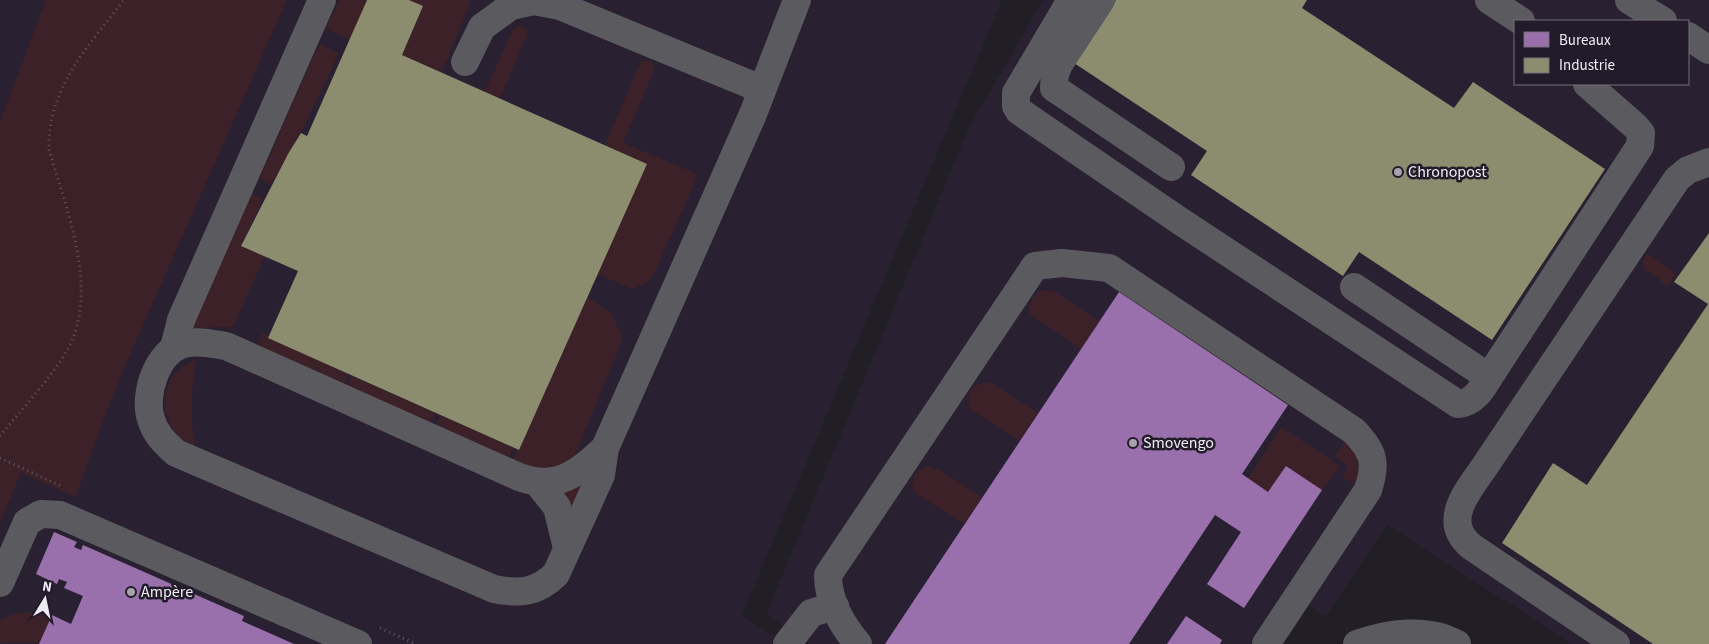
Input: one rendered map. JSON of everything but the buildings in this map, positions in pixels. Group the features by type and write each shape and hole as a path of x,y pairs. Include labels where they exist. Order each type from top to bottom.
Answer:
{"street":[{"path":"322,0 181,320 174,348 161,362 148,402 150,419 162,440 176,453 494,589 523,593 546,584 556,574 601,476 605,448 753,114 761,89 797,0"},
{"path":"1071,0 1016,93 1016,106 1019,111 1180,222 1458,404 1467,403 1477,395 1640,146 1641,133 1589,85"},
{"path":"1101,0 1059,64 1055,74 1054,88 1172,167"},
{"path":"1489,0 1519,20"},
{"path":"1629,0 1661,20"},
{"path":"465,62 482,27 511,6 534,1 560,6 761,89"},
{"path":"1689,37 1709,50"},
{"path":"1616,644 1472,547 1461,538 1457,528 1456,516 1460,505 1677,178 1688,170 1709,162"},
{"path":"858,644 846,630 828,590 828,575 1034,266 1062,263 1109,268 1354,431 1367,445 1373,458 1373,475 1368,490 1266,644"},
{"path":"1354,287 1481,372 1493,371"},
{"path":"174,348 193,343 226,346 519,477 537,482 561,480 576,474 605,448"},
{"path":"537,482 557,507 567,548"},
{"path":"0,583 27,522 41,514 60,515 358,644"},
{"path":"786,644 811,614 835,606"},
{"path":"1357,644 1377,637 1412,633 1448,639 1457,644"}],"path":[{"path":"0,436 62,359 73,339 80,314 79,264 49,149 48,132 58,95 80,55 124,0"},
{"path":"0,458 22,469"}],"shaded area":[{"path":"0,0 46,0 0,121"},
{"path":"46,0 287,0 123,371 76,497 21,473 0,523 0,121"},
{"path":"287,0 1002,0 742,615 785,644 0,644 0,523 21,473 76,496 123,371"},
{"path":"339,0 367,0 350,40 326,29"},
{"path":"409,0 471,0 442,72 402,55 423,6"},
{"path":"1043,0 1709,0 1709,644 1572,644 1387,525 1326,616 1309,606 1284,644 809,644 766,614 969,127"},
{"path":"520,25 527,29 527,35 500,98 485,92 513,29"},
{"path":"319,44 339,53 301,133 270,186 262,180 262,173"},
{"path":"648,60 652,62 655,68 623,143 693,172 697,177 655,272 648,282 633,289 597,274 646,164 605,145 640,63"},
{"path":"246,192 263,199 241,245 265,256 233,327 192,328"},
{"path":"1647,253 1676,273 1668,286 1643,268 1643,260"},
{"path":"1048,290 1055,292 1099,321 1081,349 1030,314 1029,309 1033,298 1039,292"},
{"path":"587,297 612,314 623,339 575,455 571,461 546,473 512,463"},
{"path":"262,333 348,374 342,387 258,346"},
{"path":"196,360 192,403 195,447 182,439 173,428 167,415 165,402 167,389 173,377 182,367"},
{"path":"352,376 435,413 429,426 346,389"},
{"path":"989,382 1038,413 1020,441 970,409 968,398 971,390 978,385"},
{"path":"440,415 514,448 507,460 435,429"},
{"path":"1281,427 1340,466 1322,490 1286,466 1268,492 1248,478"},
{"path":"1345,441 1353,450 1358,461 1356,484 1342,477 1348,466 1334,457"},
{"path":"928,466 941,471 982,497 964,524 914,492 913,479 920,470"},
{"path":"583,480 574,511 562,494 562,490"},
{"path":"30,612 52,615 40,642 0,643 0,620 14,614"}],"place":[{"name":"Chronopost","path":"1398,172"},
{"name":"Smovengo","path":"1133,443"},
{"name":"Ampère","path":"131,592"}]}
